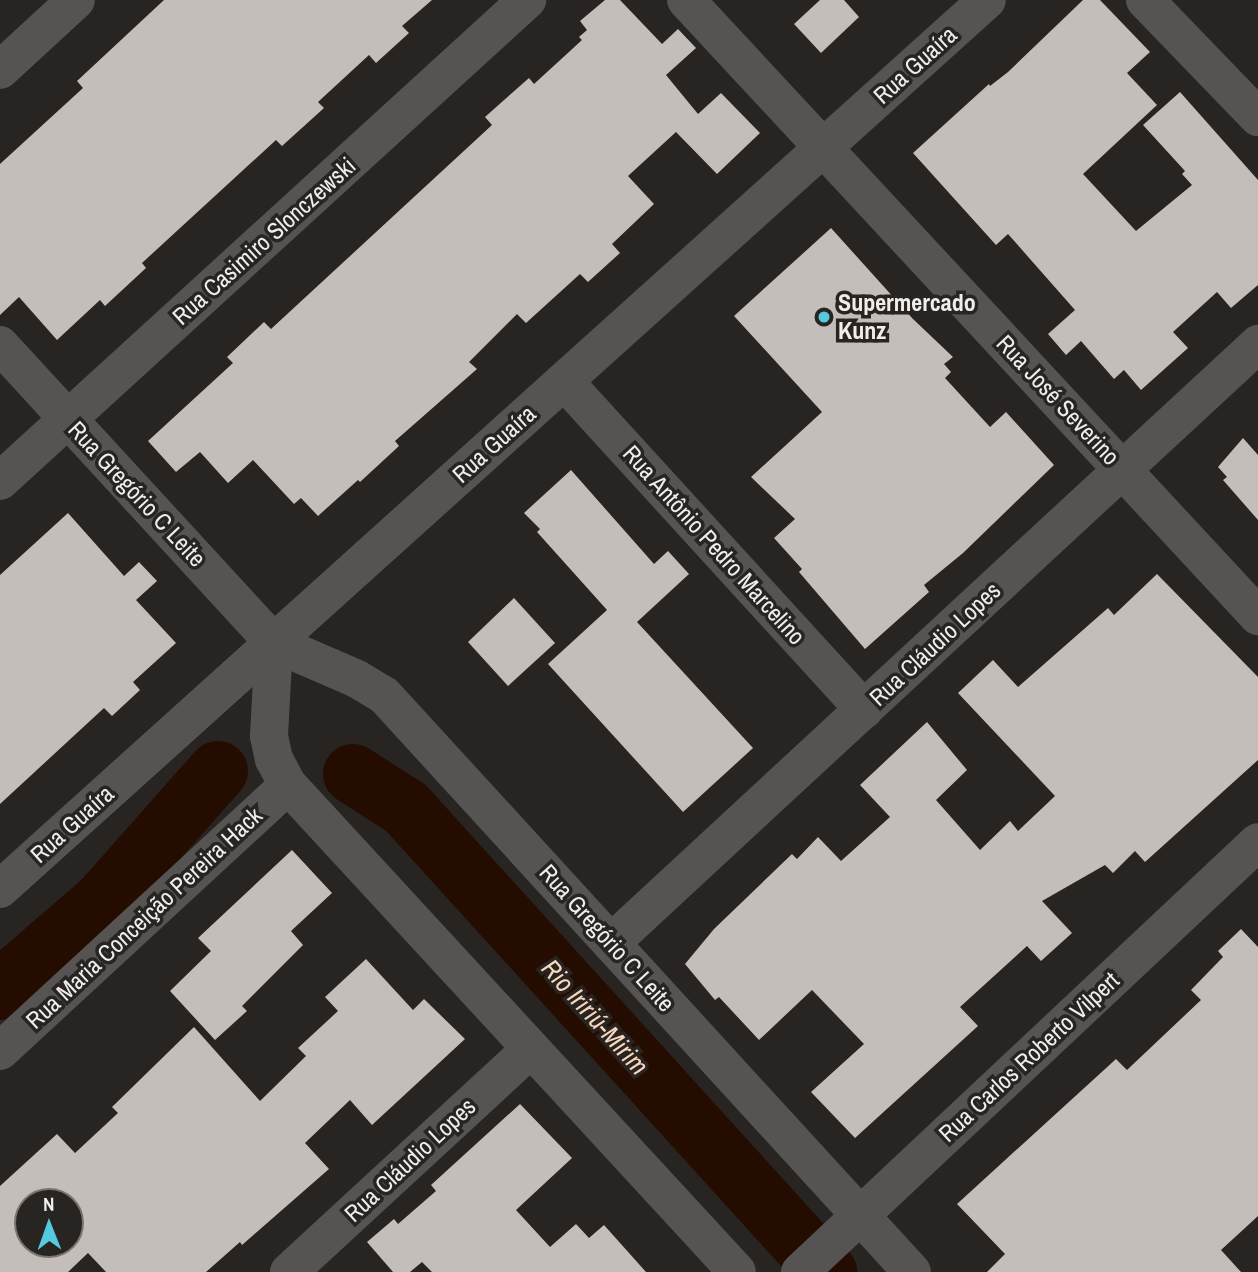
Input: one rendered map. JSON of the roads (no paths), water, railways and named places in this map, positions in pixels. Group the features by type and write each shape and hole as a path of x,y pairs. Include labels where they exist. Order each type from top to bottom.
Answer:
{"street":[{"path":"0,70 76,0"},
{"name":"Rua Casimiro Slonczewski","path":"0,481 527,0"},
{"name":"Rua José Severino","path":"686,0 1258,616"},
{"name":"Rua Guaíra","path":"0,889 987,0"},
{"path":"1145,0 1258,117"},
{"name":"Rua Cláudio Lopes","path":"611,943 1258,344"},
{"name":"Rua Gregório C Leite","path":"0,345 274,643 357,679 384,695 611,943 851,1225 912,1272"},
{"name":"Rua Antônio Pedro Marcelino","path":"564,381 864,709"},
{"path":"274,643 269,736 274,760 288,785 737,1272"},
{"name":"Rua Maria Conceição Pereira Hack","path":"0,1051 288,785"},
{"name":"Rua Carlos Roberto Vilpert","path":"800,1272 1258,842"},
{"name":"Rua Cláudio Lopes","path":"289,1272 531,1049"}],"waterway":[{"name":"Rio Iririú-Mirim","path":"0,990 102,902 218,771"},
{"name":"Rio Iririú-Mirim","path":"353,774 406,808 827,1272"}],"place":[{"name":"Supermercado Kunz","path":"824,317"}]}
